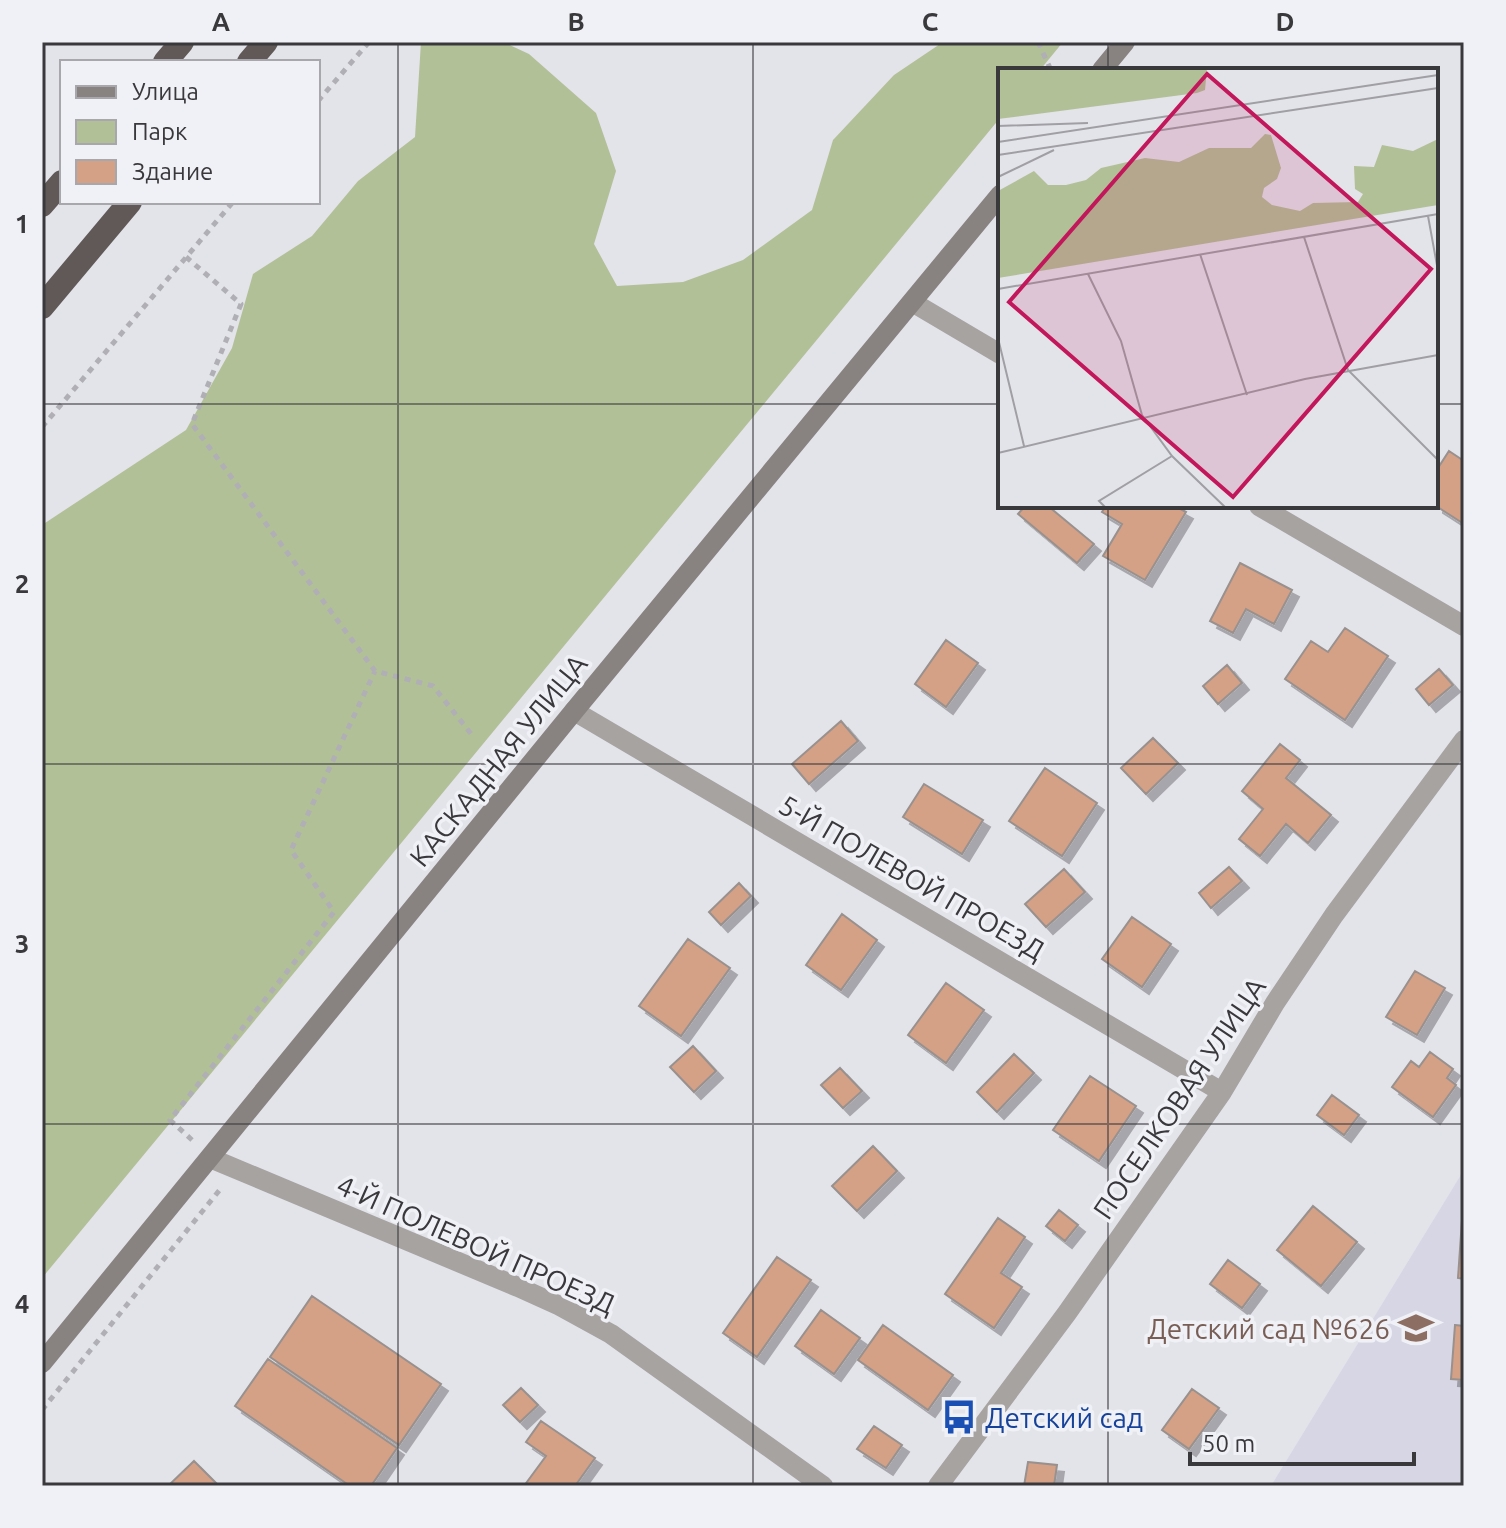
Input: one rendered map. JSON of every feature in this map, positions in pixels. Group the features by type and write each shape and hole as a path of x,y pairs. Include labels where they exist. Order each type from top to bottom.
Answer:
{"highway":[{"path":"167,60 182,42"},
{"path":"251,60 266,42"},
{"path":"42,205 60,184"},
{"path":"42,307 128,204"}],"street":[{"path":"1104,68 1125,42"},
{"name":"КАСКАДНАЯ УЛИЦА","path":"42,1363 998,197"},
{"path":"912,302 998,353"},
{"path":"1262,508 1464,626"},
{"name":"5-Й ПОЛЕВОЙ ПРОЕЗД","path":"574,711 1222,1092"},
{"name":"ПОСЕЛКОВАЯ УЛИЦА","path":"938,1486 1067,1313 1222,1092 1275,1003 1334,915 1464,740"},
{"name":"4-Й ПОЛЕВОЙ ПРОЕЗД","path":"210,1158 560,1306 611,1334 823,1486"}],"path":[{"path":"320,99 369,42"},
{"path":"1038,42 1050,68"},
{"path":"42,427 231,204"},
{"path":"186,257 241,304 192,424 375,671 433,686 472,735"},
{"path":"170,1120 334,912 291,850 375,671"},
{"path":"42,1410 237,1169"}],"shaded area":[{"name":"Детский сад №626","path":"1464,1170 1464,1486 1271,1486"}],"green space":[{"path":"421,42 503,42 529,54 596,113 616,171 594,244 617,286 683,282 743,260 812,210 833,140 894,75 943,42 1063,42 1042,68 998,68 998,120 42,1278 42,525 186,430 232,348 253,274 312,236 358,181 415,137"}],"building":[{"path":"1449,451 1464,461 1464,524 1438,507 1438,468"},
{"path":"1023,508 1050,508 1094,544 1077,563 1018,514"},
{"path":"1105,508 1179,508 1186,512 1145,580 1103,556 1122,524 1102,512"},
{"path":"1240,563 1292,590 1274,624 1246,609 1233,633 1210,621"},
{"path":"1345,628 1388,656 1345,720 1285,679 1311,641 1328,652"},
{"path":"946,640 978,663 946,707 915,684"},
{"path":"1227,665 1242,683 1218,704 1203,686"},
{"path":"1439,669 1453,685 1429,705 1416,689"},
{"path":"841,721 858,741 809,784 792,764"},
{"path":"1153,738 1178,763 1146,794 1121,768"},
{"path":"1280,744 1300,760 1286,778 1331,815 1308,843 1286,824 1260,856 1239,839 1263,809 1242,791"},
{"path":"1045,768 1097,803 1062,856 1009,821"},
{"path":"924,784 983,820 962,854 903,817"},
{"path":"1229,867 1242,881 1211,908 1199,893"},
{"path":"1064,869 1085,892 1046,927 1025,904"},
{"path":"739,883 751,896 721,925 709,912"},
{"path":"842,914 877,940 841,990 806,965"},
{"path":"1132,917 1171,944 1142,987 1102,959"},
{"path":"688,939 730,968 681,1036 639,1006"},
{"path":"1415,971 1445,988 1417,1035 1386,1017"},
{"path":"946,983 984,1010 946,1063 908,1035"},
{"path":"693,1046 716,1071 694,1092 670,1067"},
{"path":"1430,1052 1453,1069 1447,1078 1456,1085 1433,1117 1392,1087 1411,1061 1419,1067"},
{"path":"1014,1054 1034,1073 997,1112 977,1092"},
{"path":"840,1068 862,1091 843,1108 821,1085"},
{"path":"1090,1076 1136,1106 1099,1161 1053,1130"},
{"path":"1332,1095 1359,1115 1344,1135 1317,1115"},
{"path":"873,1146 897,1171 857,1211 832,1186"},
{"path":"1313,1206 1357,1242 1321,1286 1277,1250"},
{"path":"1059,1210 1078,1225 1065,1241 1046,1226"},
{"path":"998,1218 1025,1237 1001,1273 1022,1287 994,1328 945,1294"},
{"name":"Детский сад №626","path":"1464,1220 1464,1279 1458,1278"},
{"path":"777,1257 811,1280 757,1357 723,1333"},
{"path":"1228,1260 1260,1284 1242,1308 1210,1284"},
{"path":"312,1296 441,1384 399,1445 270,1357"},
{"path":"821,1310 860,1338 834,1374 795,1346"},
{"path":"883,1325 953,1375 928,1410 858,1360"},
{"name":"Детский сад №626","path":"1455,1325 1464,1326 1464,1380 1451,1379"},
{"path":"268,1359 397,1448 371,1486 350,1486 235,1406"},
{"path":"521,1388 538,1405 520,1422 503,1405"},
{"path":"1192,1389 1219,1408 1189,1449 1162,1430"},
{"path":"541,1421 595,1458 575,1486 524,1486 546,1456 526,1442"},
{"path":"874,1426 902,1445 886,1468 857,1449"},
{"path":"194,1461 219,1486 168,1486"},
{"path":"1028,1462 1057,1465 1054,1486 1024,1486"}],"place":[{"name":"Детский сад №626","path":"1416,1328"},
{"name":"Детский сад","path":"959,1417"}]}
